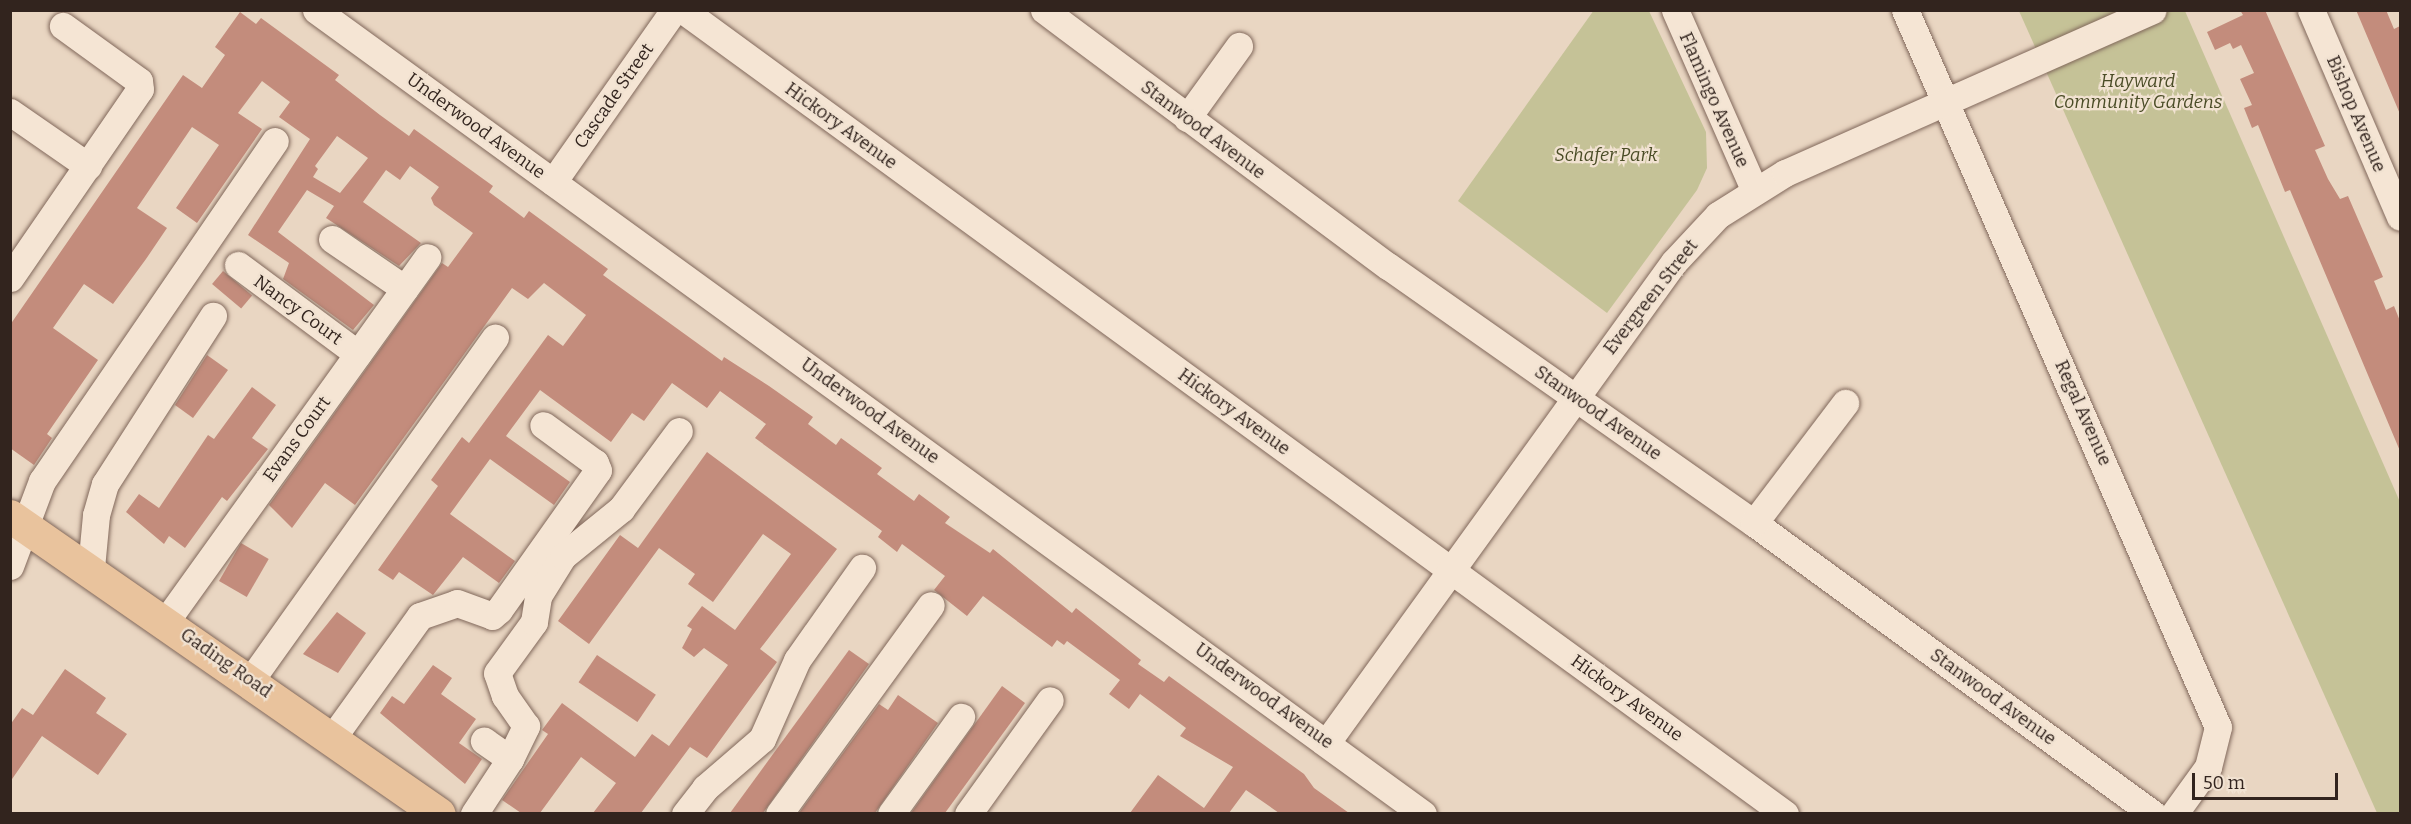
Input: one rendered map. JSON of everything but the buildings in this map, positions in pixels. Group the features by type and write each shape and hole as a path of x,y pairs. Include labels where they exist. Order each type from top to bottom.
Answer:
{"main road":[{"name":"Gading Road","path":"18,521 91,568 439,813"}],"street":[{"name":"Underwood Avenue","path":"316,10 1423,813"},
{"name":"Cascade Street","path":"553,182 674,10"},
{"name":"Hickory Avenue","path":"683,10 1785,813"},
{"name":"Stanwood Avenue","path":"1044,10 1187,118 1754,523 2153,813"},
{"name":"Flamingo Avenue","path":"1675,10 1754,189"},
{"name":"Regal Avenue","path":"1905,10 2218,727 2208,767 2174,813"},
{"name":"Evergreen Street","path":"1326,742 1683,250 1718,214 1754,189 2152,10"},
{"name":"Bishop Avenue","path":"2311,10 2400,218"},
{"path":"10,278 21,242 88,166 140,88 139,81 63,26"},
{"path":"1187,118 1239,46"},
{"path":"10,112 88,166"},
{"path":"10,566 18,521 42,481 275,141"},
{"path":"332,239 405,289"},
{"name":"Evans Court","path":"166,621 428,257"},
{"name":"Nancy Court","path":"238,266 358,354"},
{"path":"91,568 96,515 105,484 213,316"},
{"path":"250,681 495,337"},
{"path":"1754,523 1845,403"},
{"path":"333,737 420,616 457,603 492,616 499,610 598,470 594,463 543,425"},
{"path":"474,813 510,759 526,726 505,696 497,673 534,622 538,596 563,556 621,509 679,431"},
{"path":"685,813 705,788 762,739 797,660 862,568"},
{"path":"779,813 931,605"},
{"path":"968,813 1050,700"},
{"path":"891,813 961,717"},
{"path":"484,741 510,759"}],"green space":[{"name":"Schafer Park","path":"1594,10 1649,11 1706,132 1707,168 1697,190 1607,313 1458,201"},
{"name":"Hayward Community Gardens","path":"2019,11 2185,11 2400,502 2400,813 2377,813"}]}
